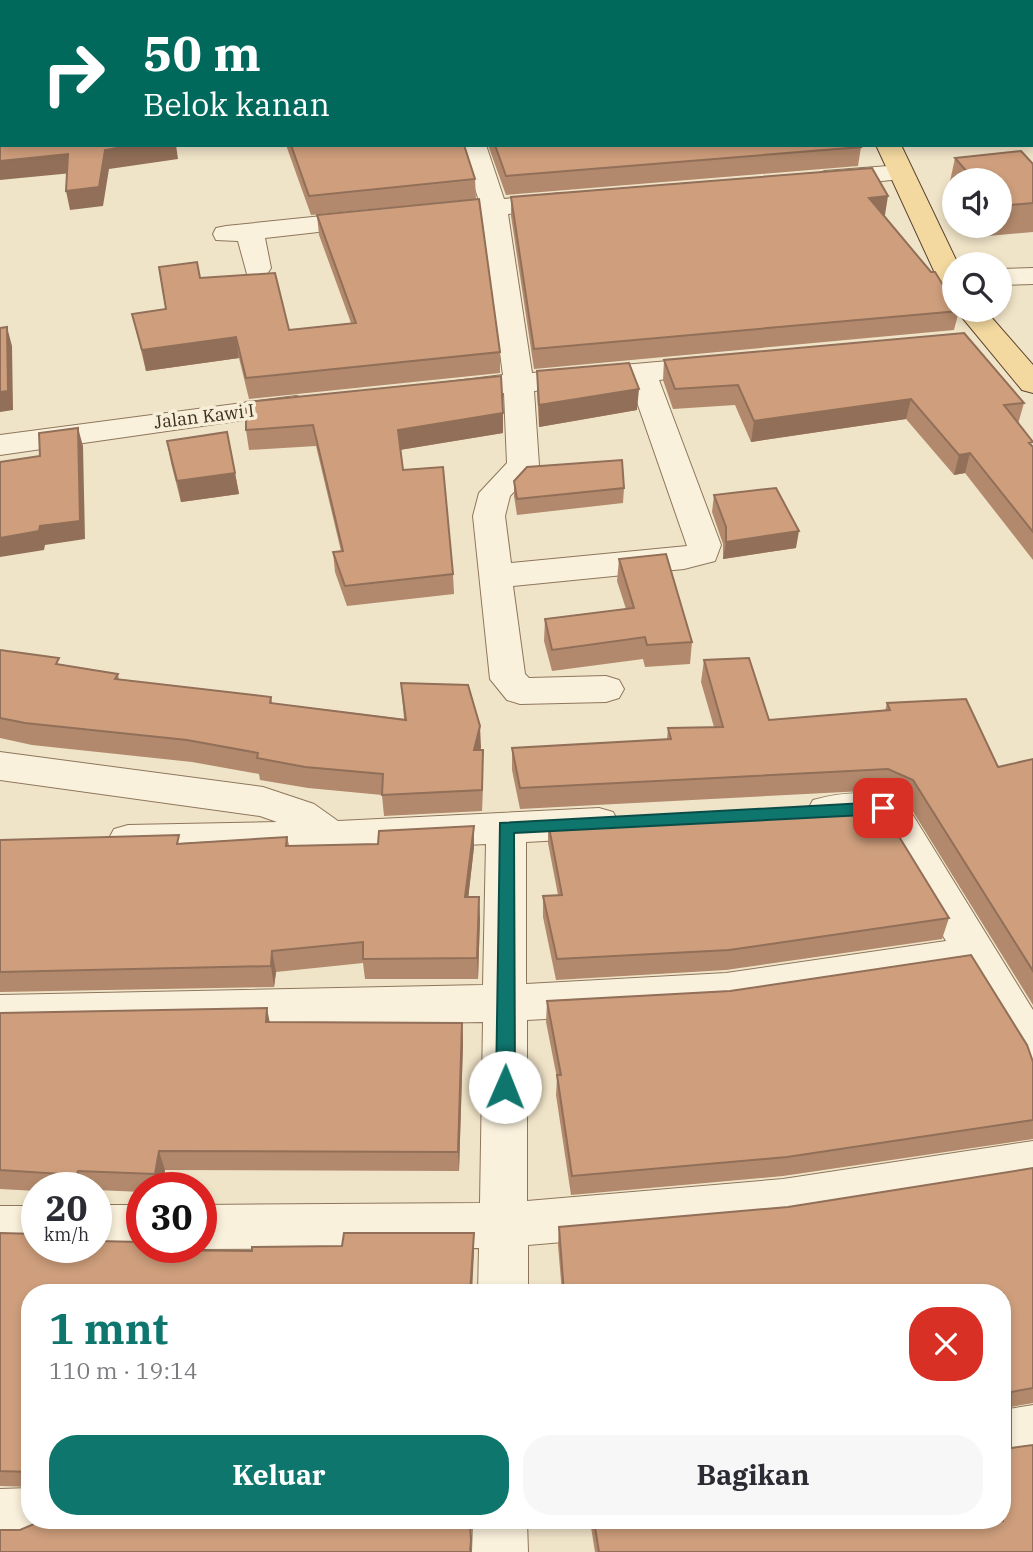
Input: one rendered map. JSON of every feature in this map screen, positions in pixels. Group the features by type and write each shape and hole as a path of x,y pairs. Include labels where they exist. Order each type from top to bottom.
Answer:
{"main road":[{"path":"889,147 942,257"},
{"path":"981,322 1033,384"}],"street":[{"path":"474,147 494,207 515,341 523,465 495,493 489,516 503,656 508,679 514,686 528,692 606,689"},
{"path":"806,181 901,173"},
{"path":"257,268 238,233 589,199"},
{"path":"1012,277 1033,276"},
{"path":"954,342 995,338"},
{"path":"419,392 737,363"},
{"path":"497,576 684,558 703,553 704,545 642,373"},
{"name":"Jalan Kawi I","path":"0,445 196,416 321,403"},
{"path":"0,766 263,802 300,816 330,837"},
{"path":"785,813 883,808 889,810 1033,1049"},
{"path":"96,840 330,837 632,821"},
{"path":"503,1284 506,828"},
{"path":"0,1013 506,1003 726,991 975,954"},
{"path":"217,1227 504,1225 783,1201 1033,1162"},
{"path":"0,1228 21,1228"},
{"path":"1011,1435 1033,1431"},
{"path":"0,1516 21,1515"},
{"path":"500,1529 500,1552"}],"building":[{"path":"0,147 123,147 105,150 99,187 66,191 68,154 0,161"},
{"path":"292,147 465,147 475,179 309,196"},
{"path":"496,147 861,147 506,176"},
{"path":"1021,151 1033,164 1033,203 1012,205 1012,168 964,168 955,158"},
{"path":"872,168 888,196 869,198 931,272 935,272 942,283 942,313 534,349 511,197"},
{"path":"479,199 500,352 246,378 236,337 142,350 132,314 166,309 159,267 197,262 200,278 275,273 289,330 356,323 317,215"},
{"path":"7,327 8,391 0,392 0,328"},
{"path":"964,333 1024,403 1004,405 1033,442 1029,443 1033,447 1033,532 970,453 959,455 911,399 754,421 738,385 675,389 664,360"},
{"path":"629,363 639,389 539,405 537,371"},
{"path":"501,376 503,413 398,430 403,470 443,467 453,574 345,586 333,552 343,551 313,425 246,430 246,402"},
{"path":"78,428 80,521 40,526 39,531 0,538 0,462 40,456 39,433"},
{"path":"227,432 235,473 177,481 167,441"},
{"path":"622,460 624,488 517,499 514,481 527,467"},
{"path":"776,488 799,531 726,542 726,527 714,495"},
{"path":"666,554 692,642 647,645 645,637 552,650 545,619 634,608 619,559"},
{"path":"0,650 59,658 56,664 118,674 115,679 271,697 270,703 406,720 401,683 468,685 480,726 474,750 483,750 482,790 382,795 383,774 305,767 257,758 258,753 187,740 0,718"},
{"path":"749,658 769,720 890,710 887,703 966,699 998,767 1033,759 1033,971 913,780 888,769 520,788 512,748 671,739 668,728 723,727 704,660"},
{"path":"879,804 949,918 729,950 557,959 543,896 562,895 548,822"},
{"path":"474,826 465,897 479,897 477,958 363,959 363,942 272,951 271,966 0,972 0,840 179,835 177,844 287,837 286,846 378,844 379,831"},
{"path":"971,955 1027,1045 1033,1062 1033,1120 787,1157 572,1176 557,1075 561,1075 547,1001 730,991"},
{"path":"267,1008 266,1022 462,1023 458,1152 159,1151 155,1172 0,1170 0,1013"},
{"path":"1033,1168 1033,1388 1011,1392 1011,1284 563,1284 559,1227 788,1207"},
{"path":"0,1233 21,1234 21,1263 112,1263 112,1241 126,1242 126,1263 217,1263 217,1251 252,1251 252,1247 342,1246 344,1233 474,1233 471,1284 21,1284 21,1472 0,1471"},
{"path":"1033,1445 1033,1552 599,1552 595,1529 1011,1529 1011,1448"},
{"path":"470,1529 471,1540 470,1552 0,1552 0,1530"}],"route":[{"path":"505,1087 506,828 883,808"}]}
